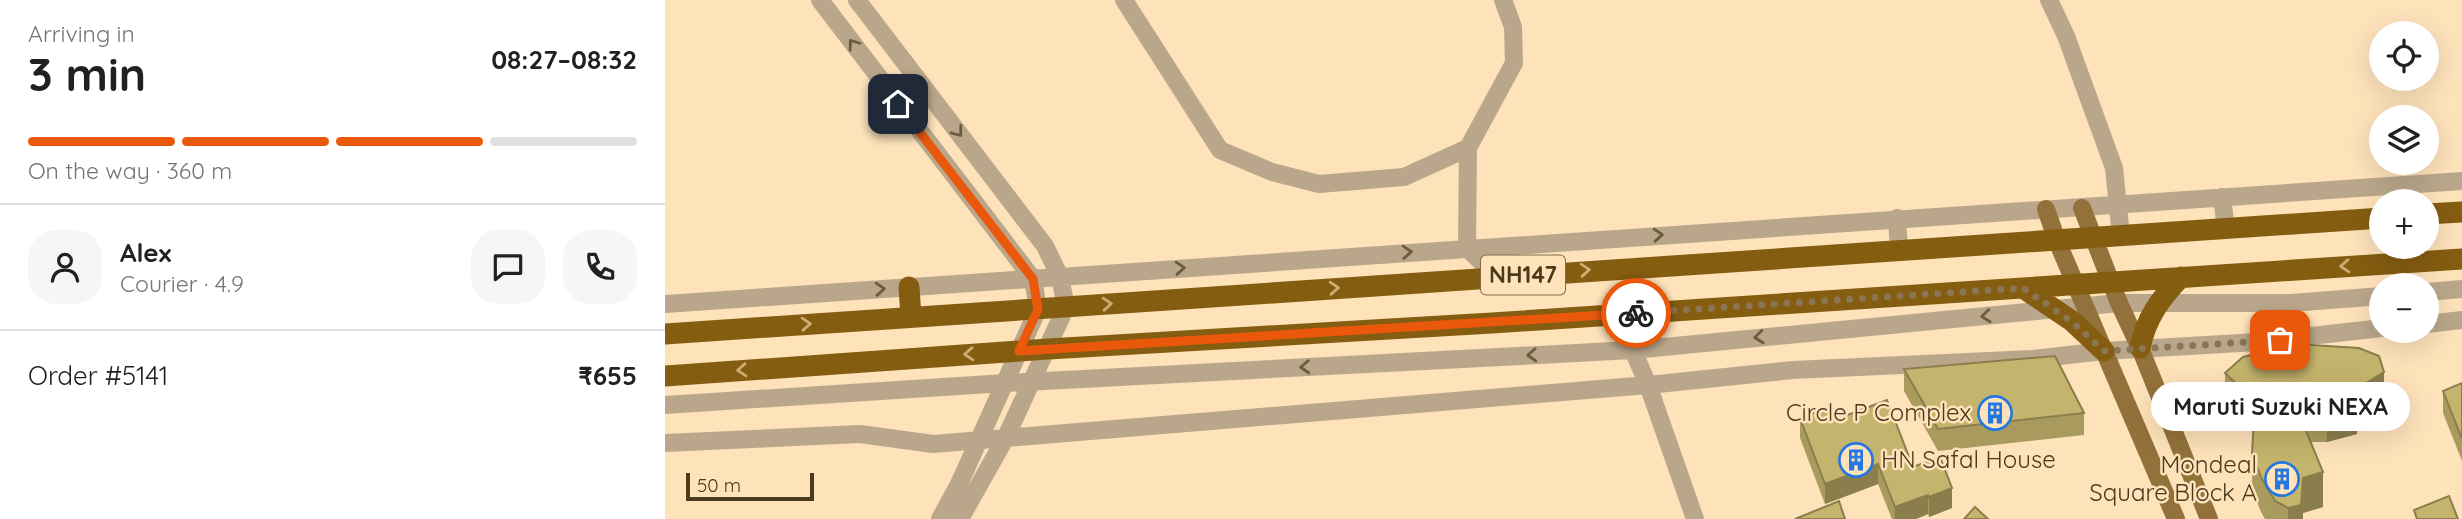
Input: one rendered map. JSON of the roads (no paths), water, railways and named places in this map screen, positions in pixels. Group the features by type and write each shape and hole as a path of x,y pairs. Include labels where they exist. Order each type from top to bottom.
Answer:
{"highway":[{"path":"2439,213 2462,212"},
{"name":"NH147","path":"665,334 2369,219"},
{"name":"NH147","path":"665,376 2462,259"},
{"path":"2140,348 2144,328 2158,303 2181,277"},
{"path":"909,287 911,317"},
{"path":"2023,288 2071,321 2104,351"}],"main road":[{"path":"2082,208 2209,519"},
{"path":"2046,209 2075,284 2176,519"}],"street":[{"path":"820,0 1033,279 1038,309 960,482 940,519"},
{"path":"857,0 1045,246 1060,277 1066,307 1006,437 960,519"},
{"path":"1124,0 1220,150 1272,172 1319,184 1404,177 1468,148"},
{"path":"1496,276 1467,248 1468,148 1514,63 1513,27 1503,0"},
{"path":"2049,0 2066,36 2114,169 2121,236"},
{"path":"665,304 2462,181"},
{"path":"2222,197 2226,229"},
{"path":"1897,218 1899,252"},
{"path":"2439,291 2462,289"},
{"path":"665,405 1005,383 1633,350 2119,303 2291,303 2369,297"},
{"path":"2439,323 2462,320"},
{"path":"665,443 860,434 933,444 1649,385 1793,370 2032,359 2140,348 2257,342 2369,329"},
{"path":"1633,350 1649,385 1695,519"}],"place":[{"name":"Maruti Suzuki NEXA","path":"2280,340"},
{"name":"Circle P Complex","path":"1995,413"},
{"name":"HN Safal House","path":"1856,460"},
{"name":"Mondeal Square Block A","path":"2282,479"}]}
